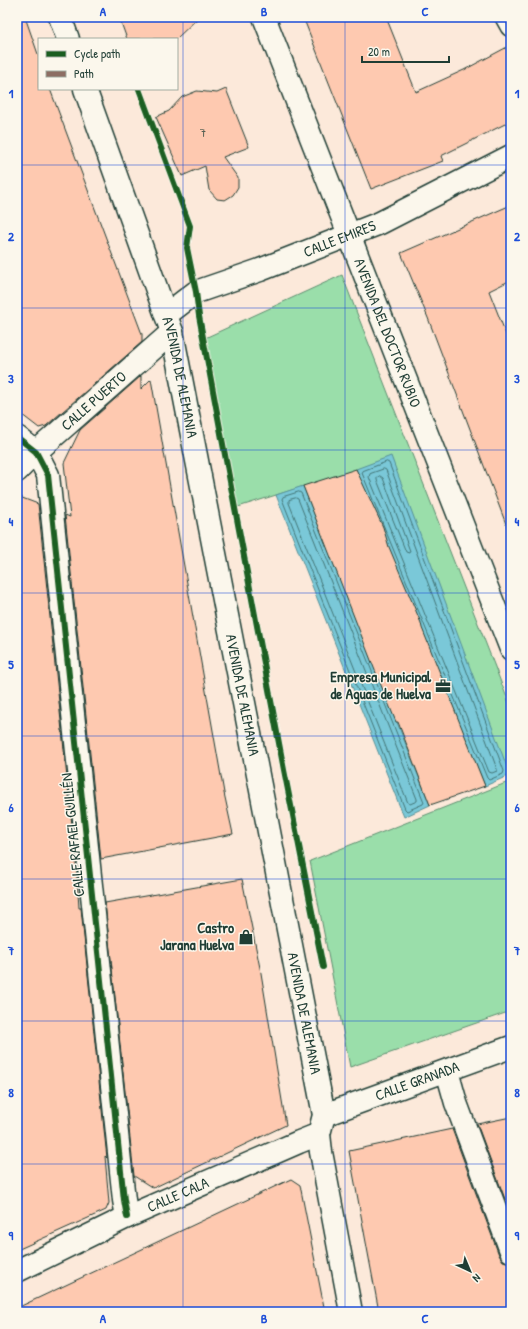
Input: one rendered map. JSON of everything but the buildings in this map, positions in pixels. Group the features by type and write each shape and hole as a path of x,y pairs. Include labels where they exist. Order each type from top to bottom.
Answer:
{"street":[{"path":"60,17 68,38"},
{"name":"AVENIDA DEL DOCTOR RUBIO","path":"264,17 349,235 505,617 511,649"},
{"path":"506,17 511,26"},
{"name":"AVENIDA DE ALEMANIA","path":"85,90 169,323 322,1124 321,1152 351,1312"},
{"name":"CALLE EMIRES","path":"169,323 196,292 254,272 380,223 511,156"},
{"name":"CALLE PUERTO","path":"17,471 169,323"},
{"path":"17,436 36,452"},
{"name":"CALLE RAFAEL GUILLÉN","path":"36,452 48,475 127,1217"},
{"name":"CALLE GRANADA","path":"322,1124 447,1071 511,1047"},
{"path":"447,1071 456,1103 511,1251"},
{"name":"CALLE CALA","path":"17,1271 127,1217 299,1142 322,1124"}],"green space":[{"path":"342,275 511,708 511,779 384,461 238,507 205,338"},
{"path":"511,781 511,1011 350,1067 310,861"}],"water":[{"path":"391,456 510,775 485,786 356,469"},
{"path":"303,486 430,805 404,817 276,495"}],"marked path":[{"path":"506,17 511,26"}],"cycle path":[{"path":"139,90 190,226 187,248 196,292 199,316 284,770 323,967"},
{"path":"17,437 36,452 48,475 127,1217"}],"place":[{"name":"Empresa Municipal de Aguas de Huelva","path":"443,686"},
{"name":"Castro Jarana Huelva","path":"246,937"}]}
